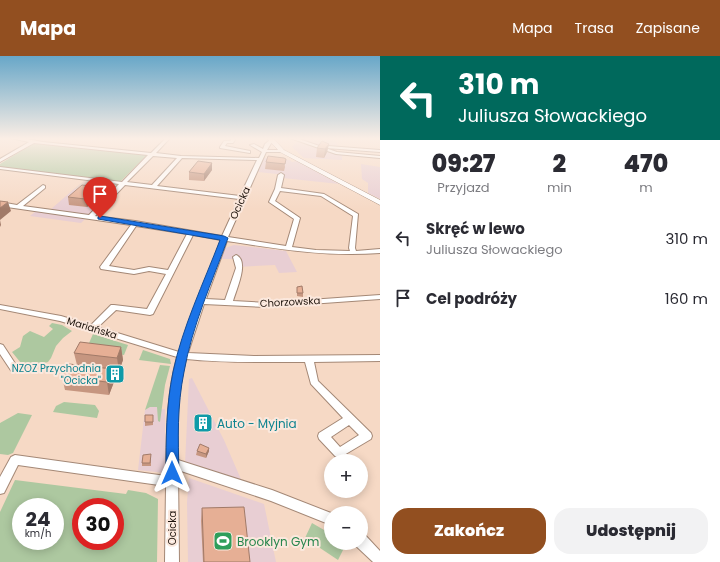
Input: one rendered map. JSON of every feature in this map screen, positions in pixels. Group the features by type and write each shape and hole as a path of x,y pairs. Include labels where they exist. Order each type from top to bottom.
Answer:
{"main road":[{"path":"302,162 380,203"}],"street":[{"path":"90,217 144,162"},
{"path":"152,187 177,162"},
{"name":"Ocicka","path":"172,562 173,399 183,356 220,248 259,162"},
{"path":"0,168 242,198"},
{"path":"281,175 278,189 272,202 297,218 288,249"},
{"path":"20,205 43,187"},
{"path":"278,189 322,195 356,215 352,248 354,253"},
{"path":"0,201 288,249 314,252 354,253 380,251"},
{"path":"0,204 54,208"},
{"path":"135,223 104,267 134,272 149,269 170,272"},
{"path":"227,231 229,234 245,242"},
{"path":"93,328 114,307 150,312 190,232"},
{"path":"220,248 231,244 245,242"},
{"path":"228,303 240,268 236,257"},
{"name":"Chorzowska","path":"201,301 267,304 380,297"},
{"name":"Mariańska","path":"0,307 60,319 183,356 204,358 380,358"},
{"path":"0,347 15,370"},
{"path":"309,359 314,382 350,419"},
{"path":"0,489 15,460 172,482"},
{"path":"172,464 248,488 324,516"},
{"path":"368,548 380,560"}],"shaded area":[{"path":"262,162 298,162 339,184 283,178 277,174 258,172"},
{"path":"361,164 380,167 380,199 368,193 368,183 362,179"},
{"path":"86,179 120,183 110,194 74,189"},
{"path":"74,189 110,194 89,215 50,210"},
{"path":"36,211 86,218 81,223 30,216"},
{"path":"234,245 286,251 297,272 279,273 275,265 237,267 234,259 221,259 225,248"},
{"path":"192,378 224,440 243,484 185,464 189,379"},
{"path":"150,407 157,407 157,410 165,409 165,473 138,470 145,410"},
{"path":"189,478 264,504 276,562 188,562 187,502"}],"green space":[{"path":"4,162 140,162 120,182 0,167 0,164"},
{"path":"52,323 62,325 72,331 56,346 48,362 25,368 12,352 20,347 23,336 30,331 44,337 53,329 49,326"},
{"path":"93,334 128,345 124,355 86,350"},
{"path":"143,350 170,359 171,364 139,360"},
{"path":"160,365 170,366 165,385 160,422 158,421 157,407 150,407 145,410"},
{"path":"64,402 95,405 99,411 97,418 53,412 56,406"},
{"path":"18,413 32,415 13,453 8,455 0,454 0,423"},
{"path":"15,480 126,494 128,490 146,493 158,499 157,562 0,562 0,512"},
{"path":"312,523 324,530 324,550 343,550 338,560 305,538"}],"building":[{"path":"197,162 212,163 204,174 189,172"},
{"path":"266,162 285,162 285,164"},
{"path":"82,185 98,187 85,199 68,197"},
{"path":"0,201 8,202 0,208"},
{"path":"302,286 303,293 297,293 297,287"},
{"path":"80,342 121,347 117,358 74,353"},
{"path":"69,364 112,369 107,382 62,377"},
{"path":"145,415 153,415 153,422 145,422"},
{"path":"200,444 209,448 206,454 197,451"},
{"path":"151,454 150,463 142,463 143,455"},
{"name":"Brooklyn Gym","path":"244,507 250,562 204,562 202,508"}],"place":[{"name":"NZOZ Przychodnia \"Ocicka\"","path":"115,374"},
{"name":"Auto - Myjnia","path":"203,423"},
{"name":"Brooklyn Gym","path":"223,541"}],"route":[{"path":"100,218 224,238 188,337 178,371 172,412 172,473"}]}
